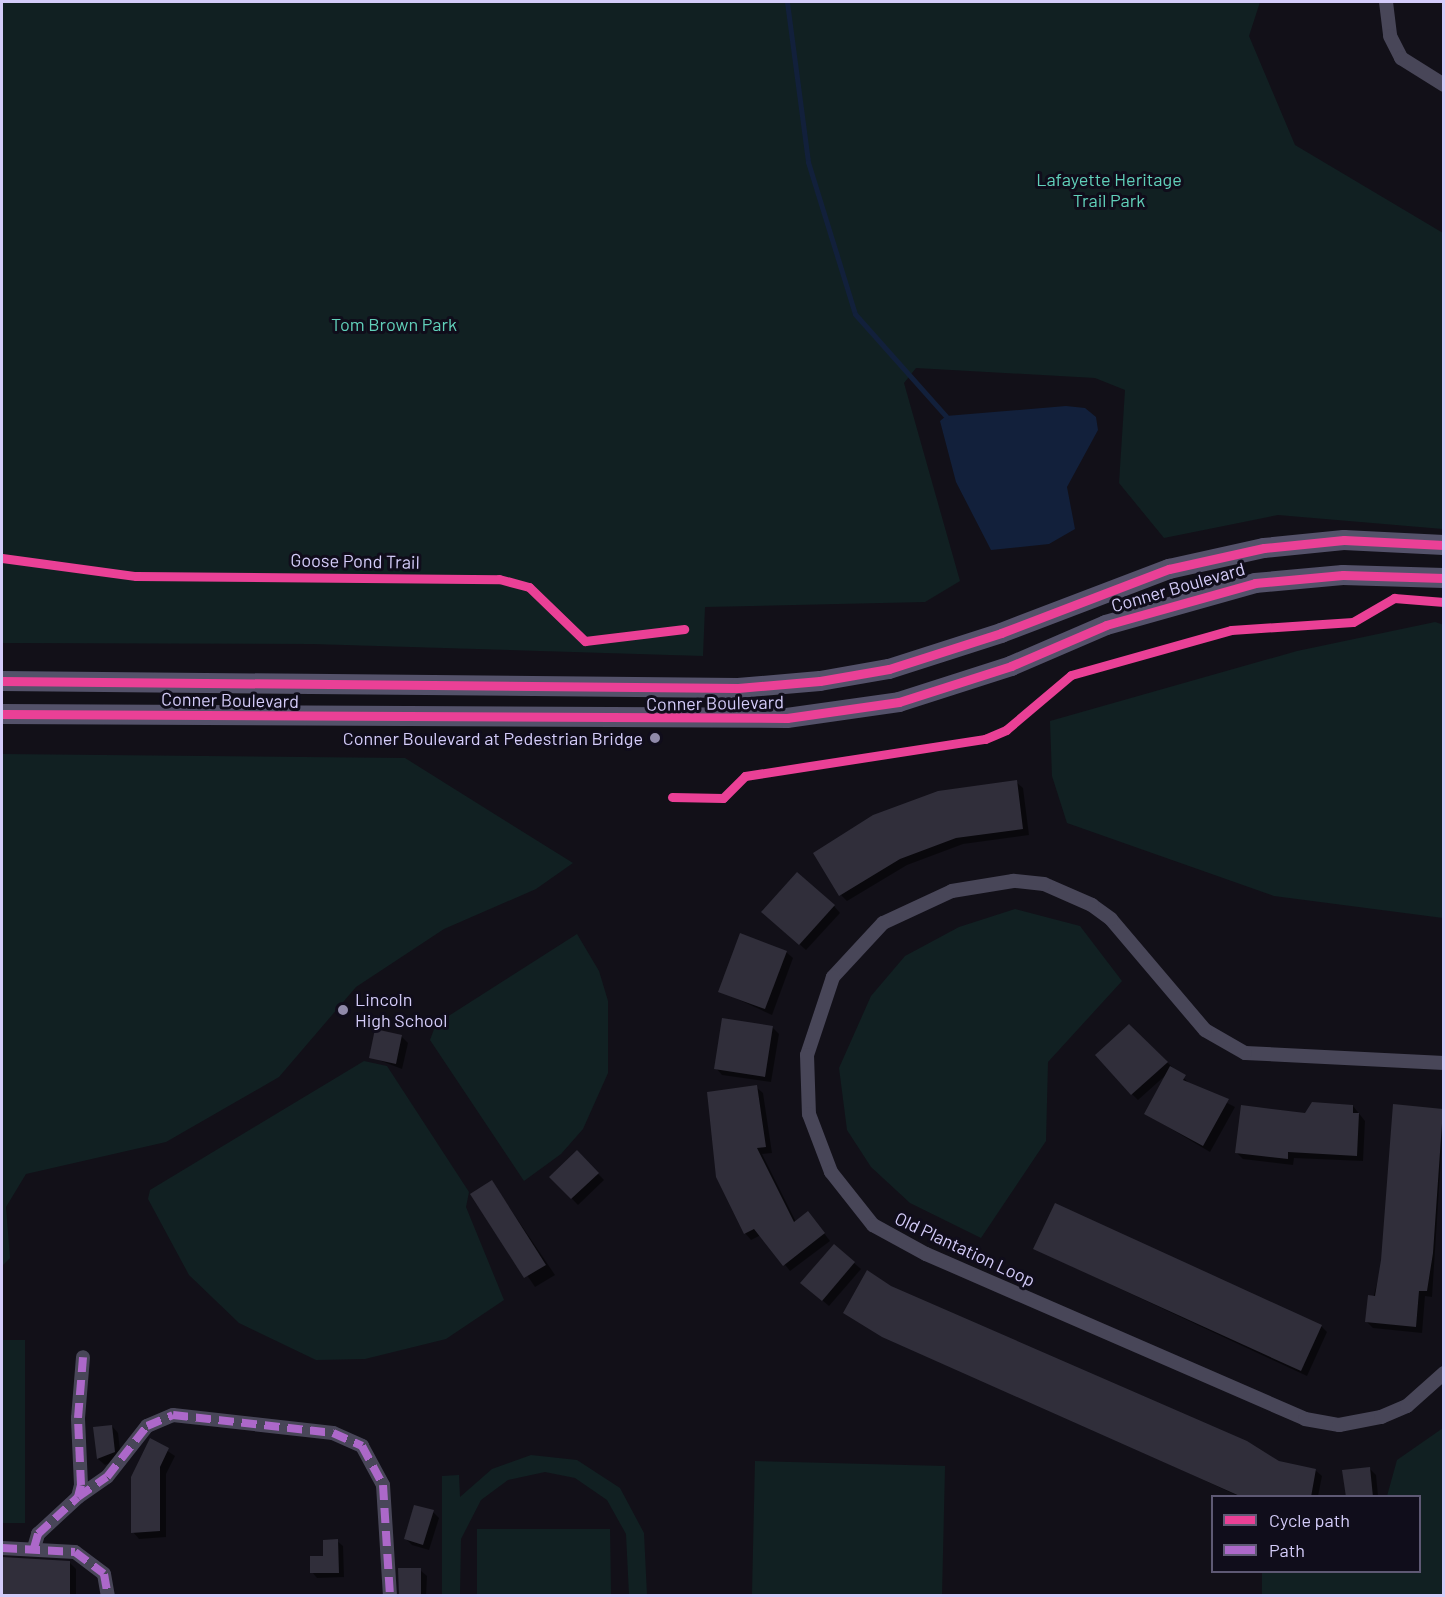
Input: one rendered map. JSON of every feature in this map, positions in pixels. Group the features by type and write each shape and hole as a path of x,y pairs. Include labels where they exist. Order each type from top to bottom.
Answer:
{"main road":[{"name":"Conner Boulevard","path":"2,681 673,688 808,682 889,669 1169,569 1264,548 1344,540 1443,545"},
{"name":"Conner Boulevard","path":"2,714 674,722 787,718 899,702 1011,666 1117,622 1255,582 1343,575 1443,578"},
{"path":"673,688 674,722"}],"street":[{"path":"1386,2 1390,36 1401,58 1443,85"},
{"name":"Old Plantation Loop","path":"1443,1063 1245,1053 1205,1030 1111,919 1092,905 1044,884 1013,881 952,891 883,923 833,977 807,1055 809,1114 831,1172 873,1225 926,1254 1305,1419 1339,1425 1382,1417 1407,1406 1443,1373"},
{"path":"78,1497 83,1468 78,1418 83,1357"},
{"path":"34,1548 38,1534 78,1497 107,1478 147,1426 173,1415 340,1436 362,1446 383,1485 390,1596"},
{"path":"2,1548 75,1552 104,1574 108,1596"}],"green space":[{"path":"2,2 1260,2 1249,36 1295,145 1443,233 1443,529 1278,515 1164,538 1119,483 1125,390 1095,378 916,368 904,383 960,581 925,602 705,607 703,656 312,644 2,643"},
{"path":"1435,622 1444,625 1443,918 1274,896 1067,823 1052,776 1050,721 1297,651"},
{"path":"2,754 405,758 573,863 536,889 444,929 356,987 279,1077 166,1142 26,1174 6,1207 10,1258 2,1266"},
{"path":"1015,909 1080,926 1122,981 1048,1062 1046,1141 981,1238 910,1203 871,1167 847,1130 839,1068 871,996 905,956 959,927"},
{"path":"577,934 599,971 608,1001 608,1073 583,1129 561,1154 524,1181 430,1040 436,1024"},
{"path":"364,1061 387,1066 469,1192 466,1207 504,1300 446,1339 365,1359 316,1360 239,1323 189,1275 148,1199 150,1190"},
{"path":"2,1340 25,1340 25,1523 2,1523"},
{"path":"1443,1428 1443,1595 1262,1595 1262,1573 1421,1573 1421,1495 1387,1495 1397,1460"},
{"path":"531,1455 577,1460 620,1488 644,1533 647,1595 629,1595 626,1534 607,1500 575,1478 545,1472 508,1480 481,1500 461,1539 460,1595 442,1595 442,1476 459,1475 460,1497 492,1469"},
{"path":"755,1461 945,1466 942,1595 752,1595"},
{"path":"477,1529 610,1529 611,1595 477,1595"}],"water":[{"path":"1066,406 1085,408 1096,417 1098,430 1067,487 1075,529 1049,544 991,550 956,482 940,421 946,416"}],"building":[{"path":"1017,780 1023,829 956,838 900,859 839,896 813,853 873,815 938,791"},
{"path":"797,872 835,905 799,945 761,912"},
{"path":"740,933 787,951 765,1009 718,992"},
{"path":"722,1018 773,1026 765,1077 714,1069"},
{"path":"1129,1024 1168,1062 1131,1095 1095,1055"},
{"path":"375,1029 402,1035 396,1064 369,1058"},
{"path":"1170,1066 1186,1075 1183,1080 1229,1099 1203,1146 1144,1114"},
{"path":"757,1085 766,1147 757,1148 794,1222 808,1211 825,1233 783,1266 754,1229 744,1234 716,1177 707,1092"},
{"path":"1312,1102 1353,1105 1353,1113 1359,1113 1357,1156 1288,1152 1288,1159 1235,1153 1241,1105 1305,1113"},
{"path":"1393,1104 1443,1109 1433,1253 1427,1291 1419,1291 1416,1327 1365,1322 1368,1295 1375,1296 1381,1260"},
{"path":"577,1150 599,1173 571,1199 549,1177"},
{"path":"492,1180 546,1265 524,1278 470,1194"},
{"path":"1055,1203 1322,1325 1301,1371 1033,1249"},
{"path":"834,1244 855,1262 822,1301 800,1283"},
{"path":"867,1270 891,1286 1247,1441 1279,1461 1316,1469 1311,1495 1238,1495 882,1337 843,1313"},
{"path":"112,1425 115,1452 97,1459 93,1427"},
{"path":"150,1438 169,1448 160,1467 160,1531 131,1533 131,1477"},
{"path":"1370,1467 1373,1495 1346,1495 1342,1470"},
{"path":"414,1505 434,1510 423,1545 404,1539"},
{"path":"338,1539 339,1573 310,1573 310,1556 323,1556 323,1540"},
{"path":"2,1557 70,1561 70,1596 2,1596"},
{"path":"398,1568 421,1568 421,1596 399,1596"}],"waterway":[{"path":"787,2 808,162 855,314 946,416"}],"marked path":[{"path":"34,1548 38,1534 78,1497 81,1485 78,1418 83,1357"},
{"path":"78,1497 107,1477 147,1426 173,1415 333,1433 362,1446 383,1485 390,1596"},
{"path":"2,1548 75,1552 104,1574 108,1596"}],"cycle path":[{"path":"2,681 738,688 820,681 889,669 1001,633 1169,569 1264,548 1344,540 1444,545"},
{"name":"Goose Pond Trail","path":"2,558 136,576 499,579 529,587 585,641 684,629"},
{"path":"2,714 787,718 899,702 1011,666 1106,625 1255,583 1343,575 1444,578"},
{"path":"672,797 723,798 745,776 985,739 1006,730 1071,675 1231,630 1353,622 1394,598 1444,602"}],"place":[{"name":"Conner Boulevard at Pedestrian Bridge","path":"655,738"},
{"name":"Lincoln High School","path":"343,1010"}],"park label":[{"name":"Lafayette Heritage Trail Park","path":"1109,190"},
{"name":"Tom Brown Park","path":"394,324"}]}
